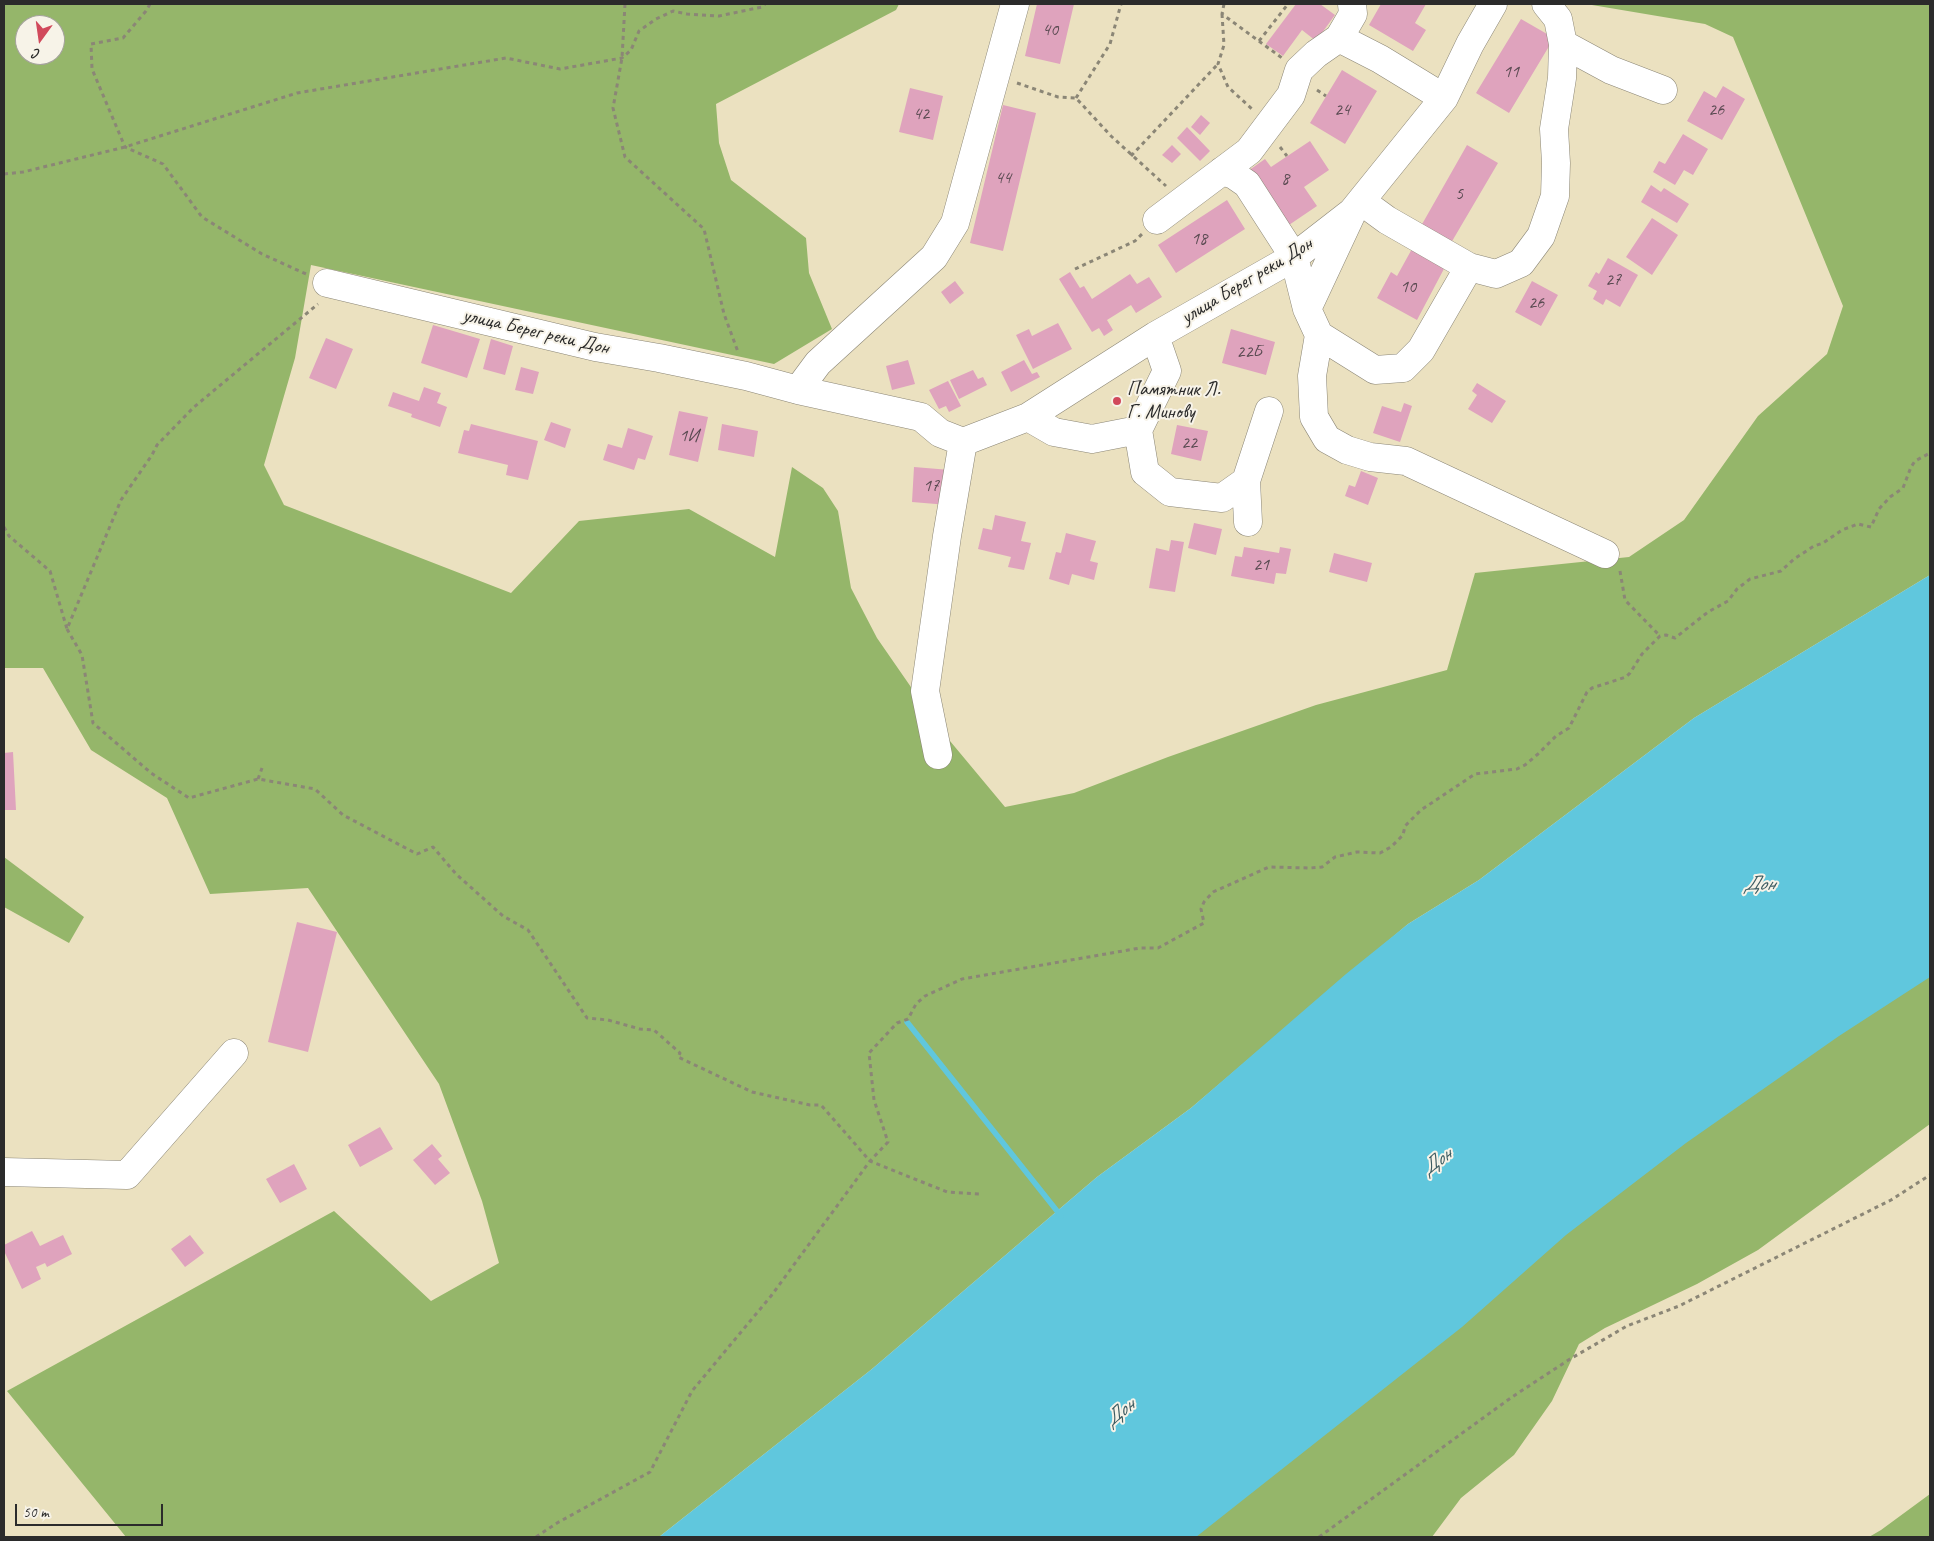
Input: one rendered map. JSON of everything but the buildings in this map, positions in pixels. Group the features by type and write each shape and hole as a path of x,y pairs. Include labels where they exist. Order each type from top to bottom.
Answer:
{"street":[{"path":"798,390 818,363 934,257 955,223 1015,4"},
{"path":"1157,220 1249,151 1291,95 1299,70 1316,54 1339,38 1353,14 1352,4"},
{"name":"улица Берег реки Дон","path":"327,283 595,347 746,376 798,390 921,417 940,433 963,442 1028,417 1155,336 1294,257 1357,206 1444,98 1470,44 1493,4"},
{"path":"1307,309 1357,206 1387,220 1469,267 1496,274 1521,263 1541,236 1555,196 1554,129 1562,78 1563,44 1558,19 1546,4"},
{"path":"1339,38 1380,59 1444,98"},
{"path":"1563,44 1611,70 1663,90"},
{"path":"1232,164 1242,169 1247,184 1294,257 1307,309 1319,335 1375,370 1403,368 1421,350 1469,267"},
{"path":"1319,335 1312,376 1314,417 1327,438 1347,450 1370,457 1406,461 1605,554"},
{"path":"1155,336 1167,371 1138,430 1145,472 1170,492 1222,498 1246,481"},
{"path":"1248,522 1246,481 1269,411"},
{"path":"1028,417 1054,432 1092,438 1138,430"},
{"path":"938,754 925,691 947,536 963,442"},
{"path":"4,1172 127,1175 234,1053"}],"path":[{"path":"67,629 121,500 158,445 194,407 318,303 327,283 262,254 202,217 163,164 125,147 92,69 90,44 123,38 150,4"},
{"path":"625,4 622,58 613,108 625,157 704,229 724,314 746,376"},
{"path":"4,174 24,172 125,147 297,93 506,58 560,68 622,58 631,50 639,32 656,19 673,11 718,16 762,7 765,4"},
{"path":"1076,98 1110,44 1121,4"},
{"path":"1132,156 1218,64 1224,45 1222,14 1224,4"},
{"path":"1259,41 1288,4"},
{"path":"1222,14 1299,70"},
{"path":"1218,64 1228,87 1269,125"},
{"path":"995,76 1058,97 1076,98 1132,156 1184,200"},
{"path":"1075,269 1135,241 1157,220"},
{"path":"536,1537 557,1523 650,1472 692,1391 770,1296 870,1161 888,1142 874,1100 869,1053 897,1023 908,1019 916,1004 925,996 962,980 1140,948 1158,948 1204,923 1202,909 1204,902 1213,892 1269,867 1322,867 1335,857 1357,852 1380,853 1391,847 1403,835 1404,826 1422,810 1475,774 1517,769 1532,760 1556,736 1569,728 1587,692 1592,688 1626,677 1642,654 1660,636 1666,635 1675,638 1708,612 1728,601 1750,579 1781,571 1794,559 1842,530 1858,524 1871,527 1879,509 1890,497 1903,488 1915,461 1930,452"},
{"path":"4,527 9,536 50,572 67,629 82,655 93,723 151,773 189,798 258,778 315,789 343,815 417,854 433,847 456,874 503,916 528,930 586,1018 608,1020 640,1029 654,1030 680,1053 678,1057 752,1092 821,1105 870,1161 947,1192 980,1194"},
{"path":"1605,554 1619,569 1625,600 1660,636"},
{"path":"258,778 262,768"},
{"path":"1319,1537 1504,1403 1570,1359 1627,1326 1679,1306 1891,1200 1930,1175"}],"green space":[{"path":"4,4 899,4 896,10 716,104 719,143 731,180 806,238 809,273 832,329 774,364 311,265 295,358 264,465 284,505 511,593 579,521 689,509 775,557 792,467 823,488 838,511 851,588 877,638 940,729 1005,807 1074,793 1168,757 1316,705 1447,670 1475,573 1629,557 1684,520 1758,416 1827,354 1843,306 1733,37 1705,24 1586,4 1930,4 1930,575 1694,718 1479,880 1408,924 1191,1108 1097,1177 872,1369 659,1537 126,1537 7,1391 334,1211 431,1301 499,1263 482,1201 439,1084 308,888 210,894 167,798 91,750 43,668 4,668"},
{"path":"4,857 84,917 69,943 4,907"},
{"path":"1930,964 1930,1124 1758,1250 1697,1284 1605,1328 1579,1344 1552,1401 1514,1455 1461,1498 1432,1537 1183,1537 1462,1306 1866,1004"},
{"path":"1930,1494 1930,1537 1869,1537 1881,1530"}],"water":[{"name":"Дон","path":"1930,575 1930,977 1839,1036 1686,1143 1566,1235 1462,1327 1196,1537 659,1537 872,1369 1097,1177 1191,1108 1346,974 1408,924 1479,880 1694,718"}],"waterway":[{"path":"907,1022 1061,1216"}],"place":[{"name":"Памятник Л. Г. Минову","path":"1117,401"}]}
